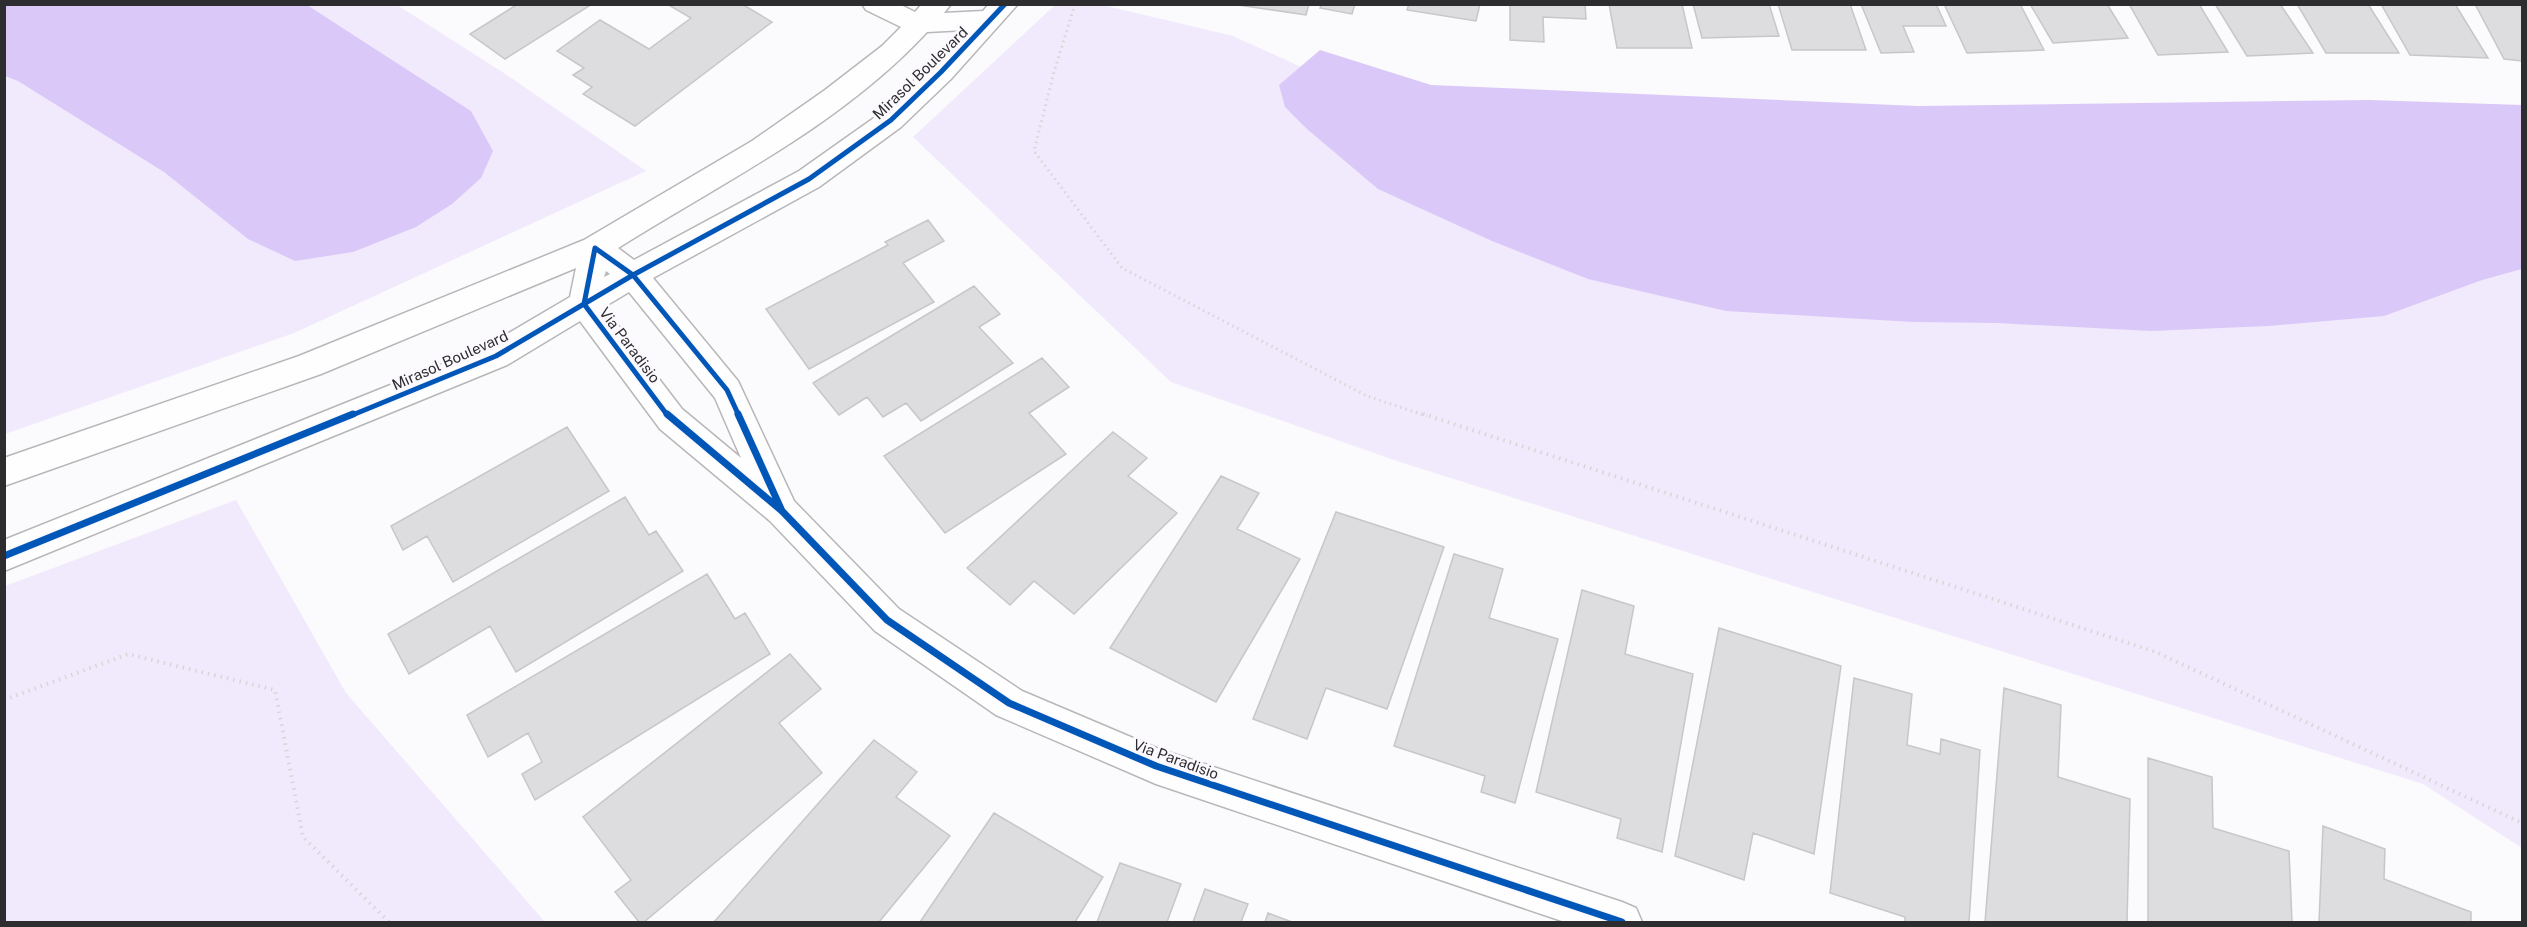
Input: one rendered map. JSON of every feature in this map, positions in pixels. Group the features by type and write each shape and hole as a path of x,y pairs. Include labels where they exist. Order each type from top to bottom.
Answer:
{"street":[{"path":"875,4 929,14 989,9"},
{"name":"Mirasol Boulevard","path":"4,556 496,356 633,275 725,227 819,172 891,120 989,9"},
{"path":"4,472 310,365 595,248 685,192 762,148 892,53 929,14"},
{"name":"Via Paradisio","path":"782,511 727,390 633,275 595,248 584,304 671,419 782,511 887,620 1009,703 1155,766 1622,922"}],"path":[{"path":"1075,4 1054,72 1034,151 1122,268 1367,396 2156,652 2523,823"},
{"path":"4,700 129,654 275,690 303,837 389,922"}],"shaded area":[{"path":"5,4 307,5 471,111 493,151 481,178 452,204 416,227 353,252 295,261 248,239 164,172 18,81 5,76"},
{"path":"1098,4 1233,36 1619,212 2522,174 2522,848 2423,784 1400,462 1171,382 913,137 1055,5"},
{"path":"4,5 397,5 507,75 646,171 294,333 5,434"},
{"path":"1320,50 1431,85 1918,106 2369,100 2522,105 2522,269 2482,280 2384,316 2268,326 2151,331 1997,323 1913,322 1726,311 1588,279 1492,241 1378,189 1307,129 1285,107 1279,85"},
{"path":"236,500 346,693 545,922 5,922 5,586"}],"building":[{"path":"518,4 592,4 505,59 470,34"},
{"path":"667,4 742,4 772,22 635,126 583,94 592,87 573,75 584,68 557,51 600,20 649,49 691,18"},
{"path":"1239,4 1309,4 1306,15 1239,5"},
{"path":"1322,4 1355,4 1352,14 1320,8"},
{"path":"1409,4 1480,4 1476,21 1407,10"},
{"path":"1510,4 1585,4 1586,19 1543,17 1544,42 1510,40"},
{"path":"1609,4 1682,4 1692,48 1617,48"},
{"path":"1693,4 1769,4 1779,36 1702,38"},
{"path":"1778,4 1850,4 1866,50 1792,50"},
{"path":"1861,4 1936,4 1946,26 1903,26 1914,52 1881,53"},
{"path":"1944,4 2020,4 2044,50 1967,53"},
{"path":"2030,4 2107,4 2128,38 2053,43"},
{"path":"2129,4 2199,4 2228,52 2158,55"},
{"path":"2215,4 2280,4 2313,53 2247,56"},
{"path":"2297,4 2368,4 2399,53 2326,53"},
{"path":"2381,4 2455,4 2488,58 2410,55"},
{"path":"2475,4 2522,4 2522,61 2504,59"},
{"path":"928,220 944,241 903,263 934,302 809,369 766,309 888,245 885,242"},
{"path":"974,286 1000,314 979,327 1013,363 921,421 906,403 883,417 867,397 839,415 813,383"},
{"path":"1042,358 1069,387 1029,413 1066,454 945,533 884,456"},
{"path":"567,427 609,491 453,582 427,536 403,550 391,526"},
{"path":"1113,432 1147,458 1128,476 1177,513 1074,614 1034,581 1010,605 967,568"},
{"path":"1221,476 1259,493 1237,529 1300,559 1216,702 1110,648"},
{"path":"625,497 649,535 656,531 683,571 516,672 490,626 409,674 388,634"},
{"path":"1336,512 1444,547 1387,709 1326,688 1307,739 1253,719"},
{"path":"1454,554 1503,569 1489,618 1558,639 1515,803 1481,792 1485,776 1394,746"},
{"path":"707,574 735,619 745,613 770,654 535,800 522,774 542,762 528,733 488,757 467,715"},
{"path":"1582,590 1634,606 1625,654 1693,674 1662,852 1617,838 1621,819 1536,792"},
{"path":"1719,628 1841,666 1814,854 1753,833 1744,880 1675,856"},
{"path":"790,654 821,689 779,723 822,773 644,922 639,922 615,892 631,880 583,817"},
{"path":"1854,678 1912,694 1907,745 1940,754 1941,739 1980,750 1969,922 1905,922 1905,917 1830,893"},
{"path":"2004,688 2061,705 2058,777 2130,799 2127,922 1985,922"},
{"path":"874,740 917,772 896,797 950,836 879,922 714,922"},
{"path":"2148,758 2212,777 2213,828 2289,851 2292,922 2148,922"},
{"path":"994,813 1103,877 1075,922 920,922"},
{"path":"2323,826 2385,849 2384,879 2471,912 2471,922 2319,922"},
{"path":"1120,863 1181,884 1167,922 1097,922"},
{"path":"1205,889 1248,904 1241,922 1193,922"},
{"path":"1268,913 1292,922 1265,922"}],"cycle path":[{"path":"4,556 496,356 633,275 809,179 891,120 941,72 1005,4"},
{"path":"782,511 727,390 633,275 595,248 584,304 671,419 782,511 887,620 1009,703 1156,766 1622,922"}]}
